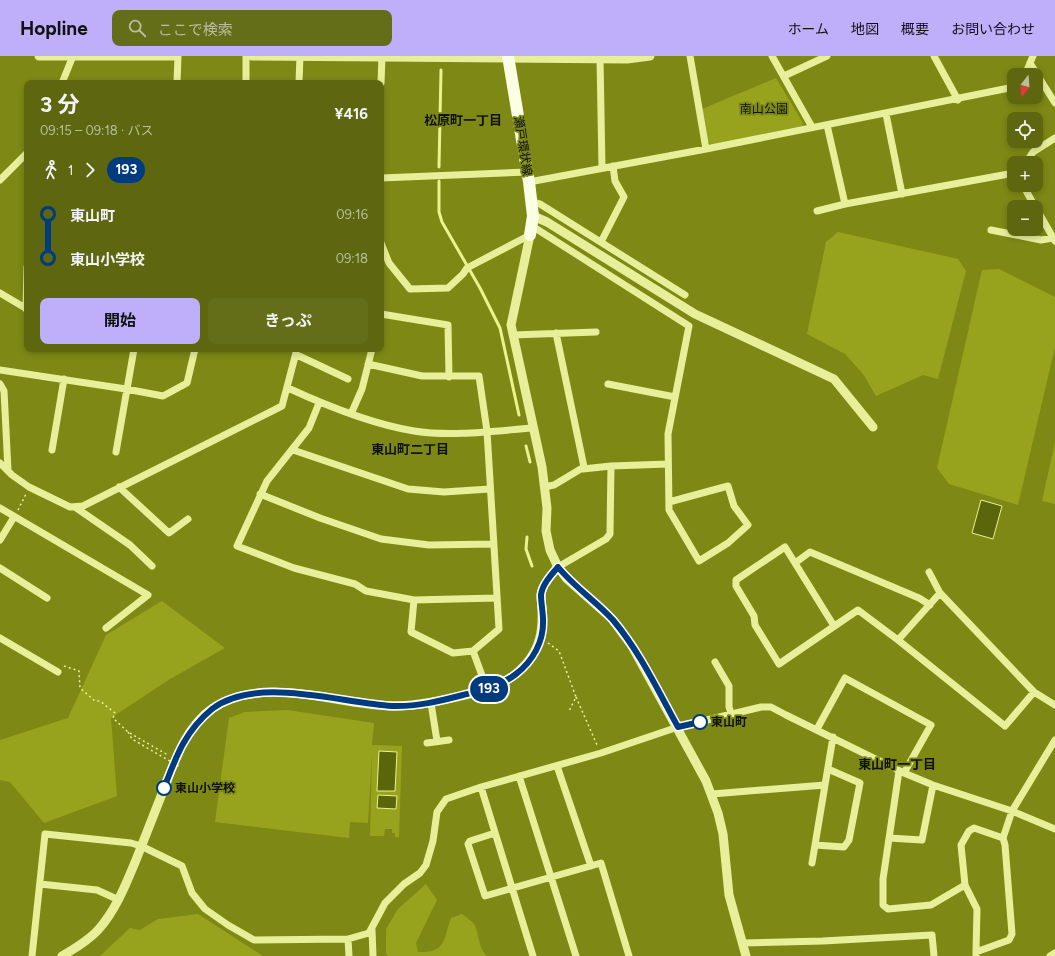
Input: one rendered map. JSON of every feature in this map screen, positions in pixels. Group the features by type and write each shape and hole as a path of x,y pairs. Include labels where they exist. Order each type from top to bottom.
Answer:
{"main road":[{"name":"瀬戸環状線","path":"508,57 528,177 532,226"}],"street":[{"path":"39,56 173,56"},
{"path":"63,80 72,56"},
{"path":"178,56 178,80"},
{"path":"246,56 246,80"},
{"path":"252,56 448,56 627,59 650,56"},
{"path":"381,80 382,56"},
{"path":"690,56 706,149"},
{"path":"772,56 812,127"},
{"path":"784,76 827,56"},
{"path":"934,56 958,100"},
{"path":"299,80 300,57"},
{"path":"600,58 602,168"},
{"path":"1032,60 1055,103"},
{"path":"384,178 528,177 602,168 958,100 1007,89"},
{"path":"886,114 902,194"},
{"path":"827,125 845,204"},
{"path":"1030,156 1033,152 1055,138"},
{"path":"0,180 24,156"},
{"path":"601,242 624,197 615,181 613,166"},
{"path":"817,211 845,204 1007,174"},
{"path":"531,202 540,204 685,295"},
{"path":"991,230 1041,240 1054,240 1043,220"},
{"path":"384,252 388,263 410,289 448,288 469,266 532,226 547,222 695,314 834,379 873,427"},
{"path":"532,226 510,325 542,467 546,531 550,550 558,567 567,579 616,624 632,646 678,727 712,794 723,834 729,895 746,956"},
{"path":"532,226 690,326 668,434 669,510 699,561 728,543 748,525 734,506 728,486 669,502"},
{"path":"384,265 388,263"},
{"path":"0,293 24,307"},
{"path":"384,314 448,325 449,377"},
{"path":"512,335 596,332"},
{"path":"556,333 584,468"},
{"path":"116,452 133,352"},
{"path":"0,370 163,396 187,383 194,352"},
{"path":"0,463 12,475 29,486 70,507 83,506 282,406 297,352 348,379"},
{"path":"351,414 362,388 371,352"},
{"path":"368,364 422,376 479,376 487,431 499,629 473,651 453,653 411,632 414,600"},
{"path":"52,450 64,379"},
{"path":"0,384 4,391 8,470"},
{"path":"608,384 675,397"},
{"path":"288,388 319,403 351,414 414,431 439,433 532,428"},
{"path":"319,403 309,428 267,481 238,546 294,568 355,584 366,591 414,600 496,598"},
{"path":"293,450 408,489 444,492 490,489"},
{"path":"544,487 554,485 584,468 583,469 612,466 668,464"},
{"path":"62,956 98,930 119,900 178,751 193,728 212,709 231,700 253,694 280,692 364,704 394,706 431,703 487,690 500,685 526,665 542,638 543,622 541,595 548,579 558,567 606,539 610,534 612,466"},
{"path":"119,487 169,533 188,519"},
{"path":"260,494 320,518 381,539 429,545 493,544"},
{"path":"75,507 130,545 152,566"},
{"path":"0,508 148,595 106,628"},
{"path":"0,540 14,517"},
{"path":"834,626 785,547 736,580 736,586 754,616 755,625 779,664 858,610 898,640 1005,726 1034,692"},
{"path":"795,563 810,552 919,598 930,605"},
{"path":"0,568 47,598"},
{"path":"929,572 940,593 1034,692 1054,704"},
{"path":"898,640 940,593"},
{"path":"0,638 58,672"},
{"path":"473,651 487,690"},
{"path":"715,662 729,686 729,707 731,713"},
{"path":"817,729 845,678 931,725 902,772 889,838 883,879 883,905 888,909 931,905 965,885"},
{"path":"431,703 437,741"},
{"path":"32,956 45,834 131,843 141,846 182,866 192,893 205,909 228,925 254,940 348,939 366,935 372,930 385,903 404,884 420,873 426,865 433,841 437,812 443,802 481,786 558,766 678,727 761,707 771,708 817,729 902,772 933,785 1012,811 1055,829"},
{"path":"812,863 833,737"},
{"path":"427,743 449,740"},
{"path":"1003,838 974,828 969,831 961,844 965,885 977,909 976,954 1009,940 1012,934 1005,844 1003,838 1012,811 1055,740"},
{"path":"558,766 591,866"},
{"path":"815,845 844,846 849,840 860,783 828,768"},
{"path":"519,776 576,956"},
{"path":"712,794 825,785"},
{"path":"889,838 922,840 933,785"},
{"path":"481,786 532,956"},
{"path":"495,833 470,841 468,844 485,896 601,863 629,956"},
{"path":"40,884 97,890 119,900"},
{"path":"372,930 373,956"},
{"path":"742,943 823,941 932,935 934,956"},
{"path":"348,939 349,956"},
{"path":"1050,956 1055,953"}],"path":[{"path":"14,517 29,486"},
{"path":"542,638 559,651 576,697 601,753"},
{"path":"58,672 61,665 79,671 80,688 95,701 100,700 114,713 113,718 128,732 170,756"},
{"path":"569,710 576,697"},
{"path":"128,732 132,739 180,768"}],"green space":[{"name":"南山公園","path":"776,78 803,123 802,126 711,145 708,141 702,109"},
{"path":"838,232 958,259 966,271 938,379 923,375 876,396 863,374 845,354 807,334 826,242"},
{"path":"999,269 1055,297 1055,347 1018,505 949,484 937,468 982,270"},
{"path":"1055,442 1055,504 1042,501"},
{"path":"162,601 225,648 170,679 111,718 117,796 44,823 10,782 0,780 0,740 68,718 106,635"},
{"path":"287,710 374,723 372,745 402,746 399,837 395,837 395,833 392,833 392,829 385,829 384,836 370,836 372,754 368,823 350,822 349,838 215,822 229,718 245,712"},
{"path":"426,884 437,900 416,943 418,952 427,952 439,948 444,939 451,918 462,914 474,924 482,949 487,956 388,956 386,954 386,929 398,909"},
{"path":"198,914 263,956 100,956 130,928 140,930 158,919"}],"shaded area":[{"path":"981,500 1002,506 993,539 972,533"},
{"path":"379,751 397,752 395,791 377,791"},
{"path":"378,795 397,796 396,809 377,808"}],"waterway":[{"path":"439,167 441,70"},
{"path":"439,181 439,212 442,222 480,288 500,328 519,415"},
{"path":"526,446 530,462"},
{"path":"527,537 526,549 532,566"}],"bus line":[{"name":"193","path":"164,788 178,751 193,728 212,709 231,700 253,694 280,692 364,704 394,706 431,703 477,691 487,690 500,685 526,665 542,638 543,622 541,595 548,579 558,567 567,579 612,619 632,646 678,727 700,722"}],"place":[{"name":"東山町","path":"700,722"},
{"name":"東山小学校","path":"164,788"}],"district":[{"name":"松原町一丁目","path":"463,120"},
{"name":"東山町二丁目","path":"410,449"},
{"name":"東山町一丁目","path":"897,764"}]}
